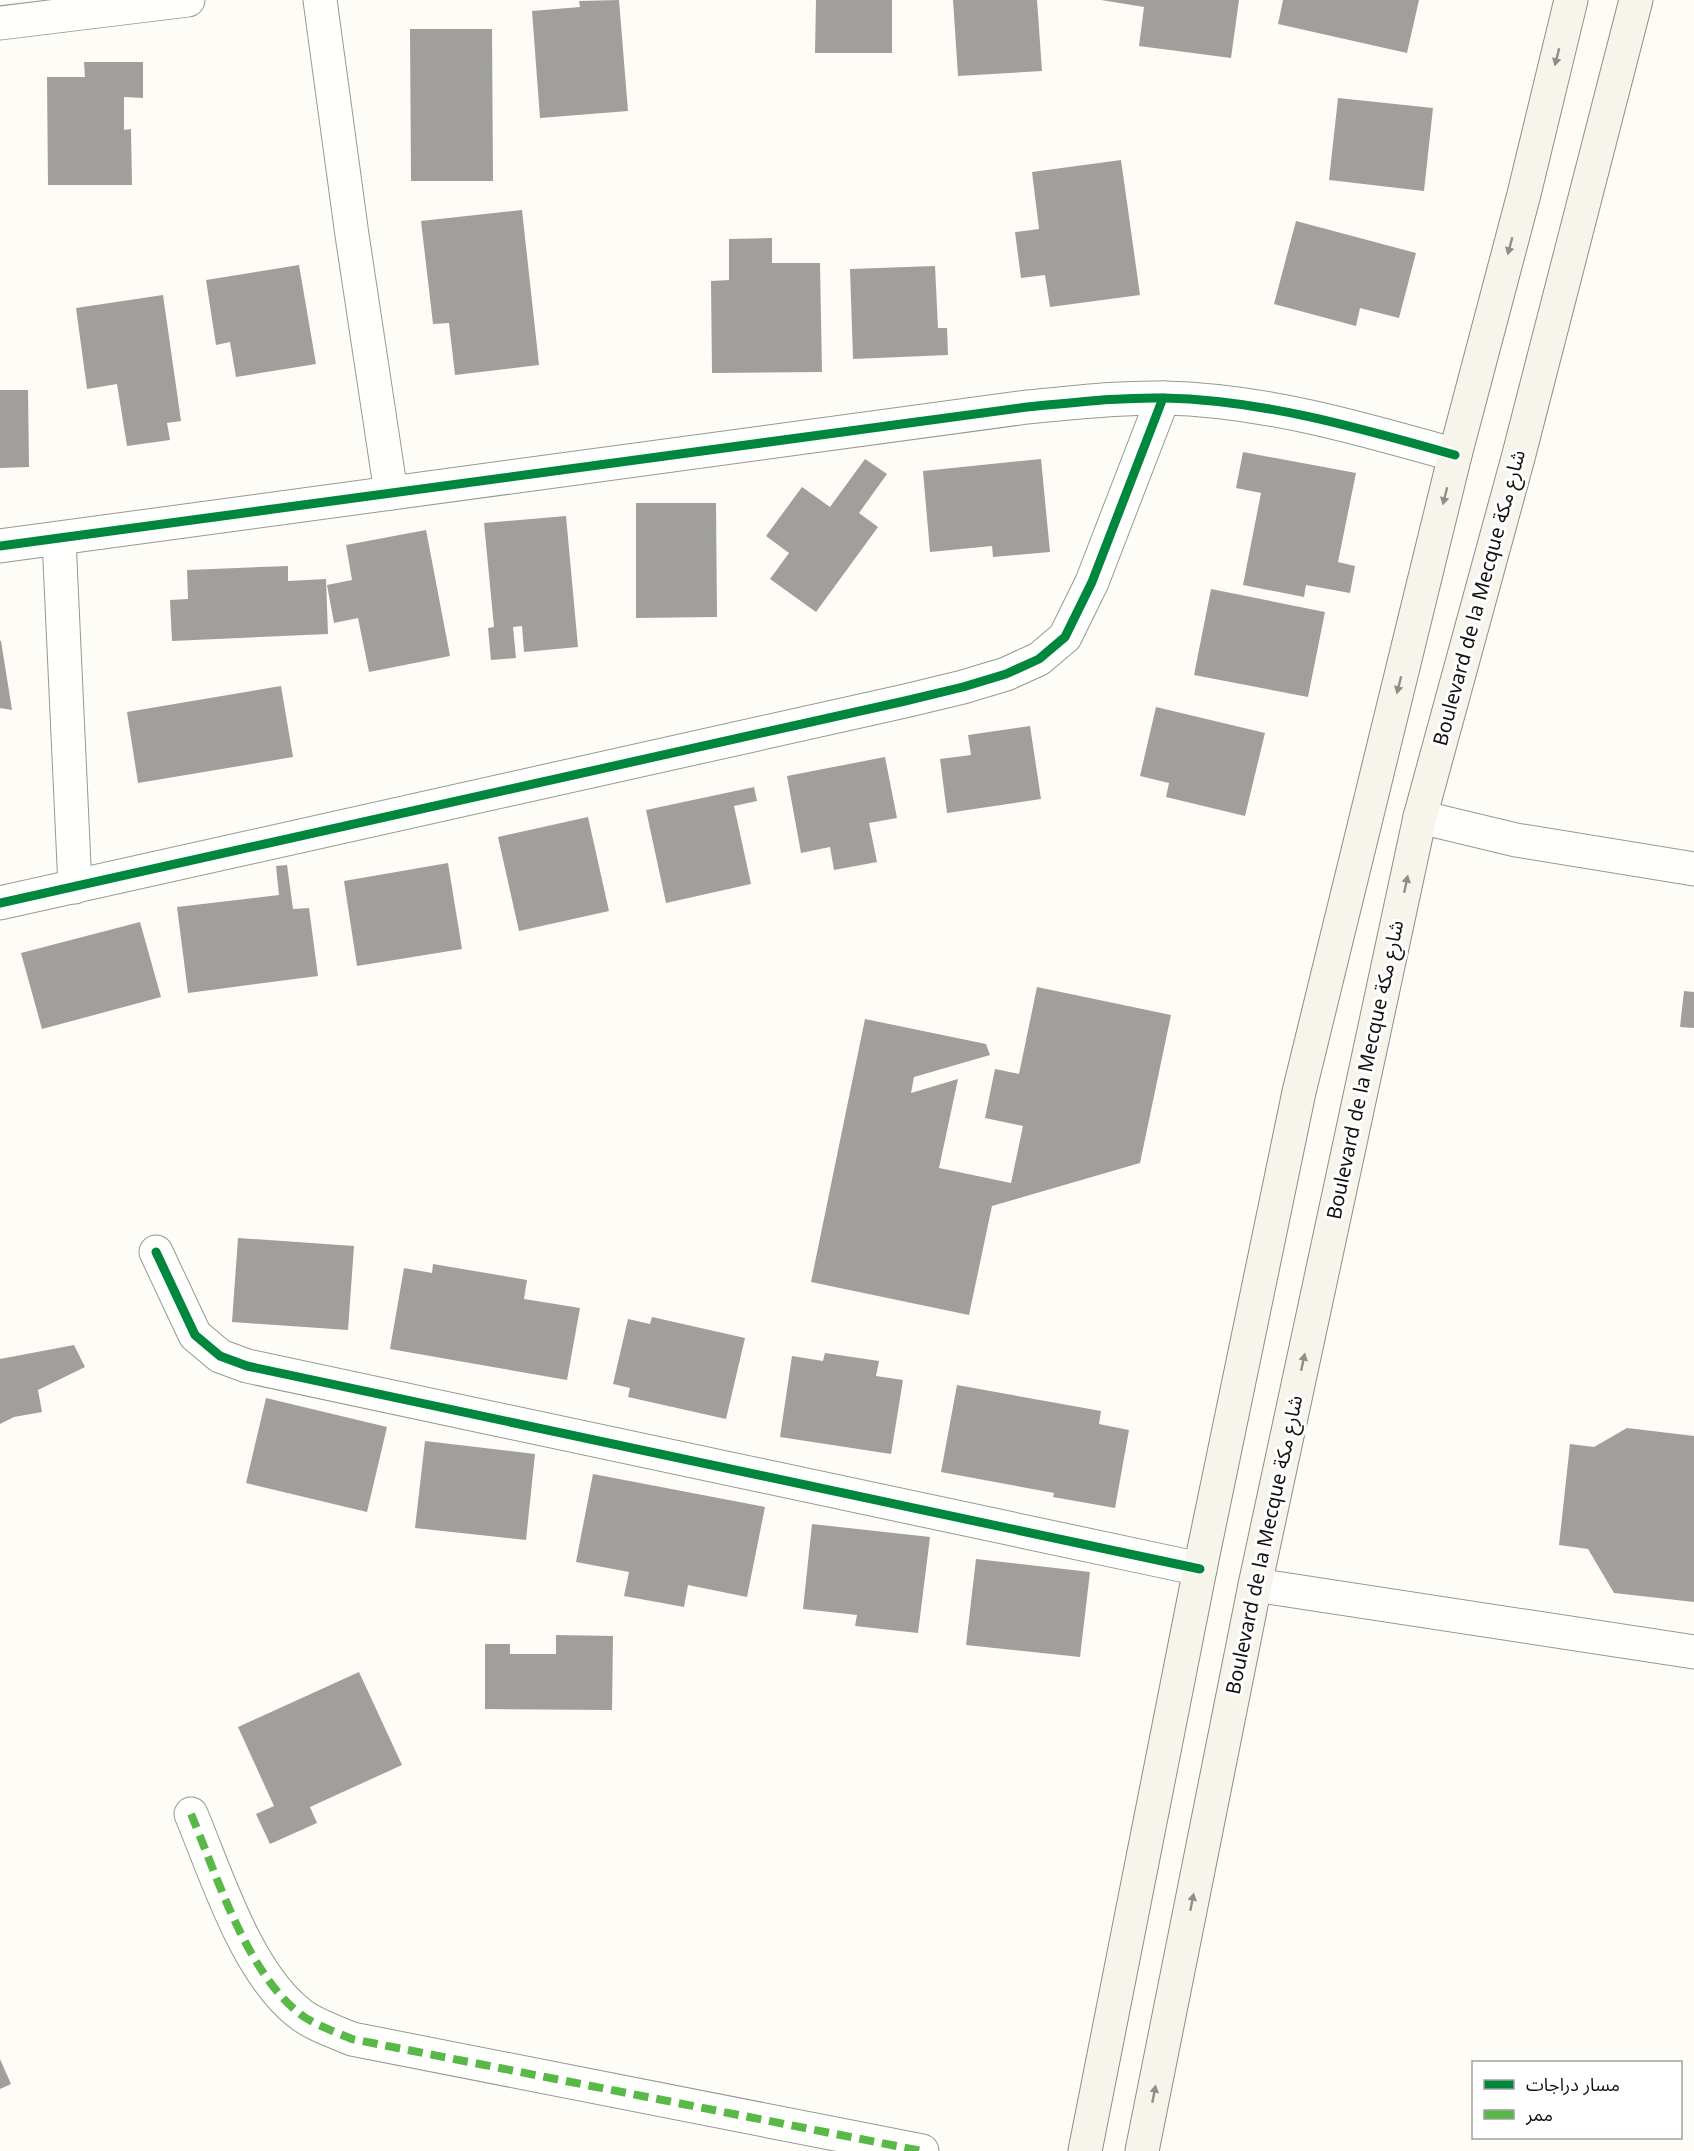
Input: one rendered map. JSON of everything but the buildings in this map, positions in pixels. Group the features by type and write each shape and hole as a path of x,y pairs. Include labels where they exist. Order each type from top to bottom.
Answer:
{"main road":[{"path":"1085,2151 1200,1569 1299,1092 1455,455 1524,194 1571,0"},
{"name":"Boulevard de la Mecque شارع مكة","path":"1142,2151 1255,1585 1420,817 1518,458 1636,0"}],"street":[{"path":"0,23 188,0"},
{"path":"320,0 352,235 391,493"},
{"path":"0,903 916,698 1006,674 1039,659 1065,638 1092,582 1163,398"},
{"path":"0,546 1027,407 1163,398 1261,407 1347,424 1455,455"},
{"path":"59,539 75,887"},
{"path":"1420,817 1516,840 1694,869"},
{"path":"156,1252 195,1335 220,1356 247,1366 1200,1569"},
{"path":"1255,1585 1694,1652"},
{"path":"191,1814 242,1935 269,1983 300,2014 352,2039 922,2151"}],"marked path":[{"path":"191,1814 235,1921 263,1973 280,1995 299,2013 324,2028 352,2039 922,2151"}],"cycle path":[{"path":"0,903 905,701 1006,674 1039,659 1065,637 1092,582 1163,398"},
{"path":"0,546 1027,407 1113,399 1201,400 1275,410 1311,417 1455,455"},
{"path":"156,1252 195,1335 220,1356 247,1366 1200,1569"}]}
